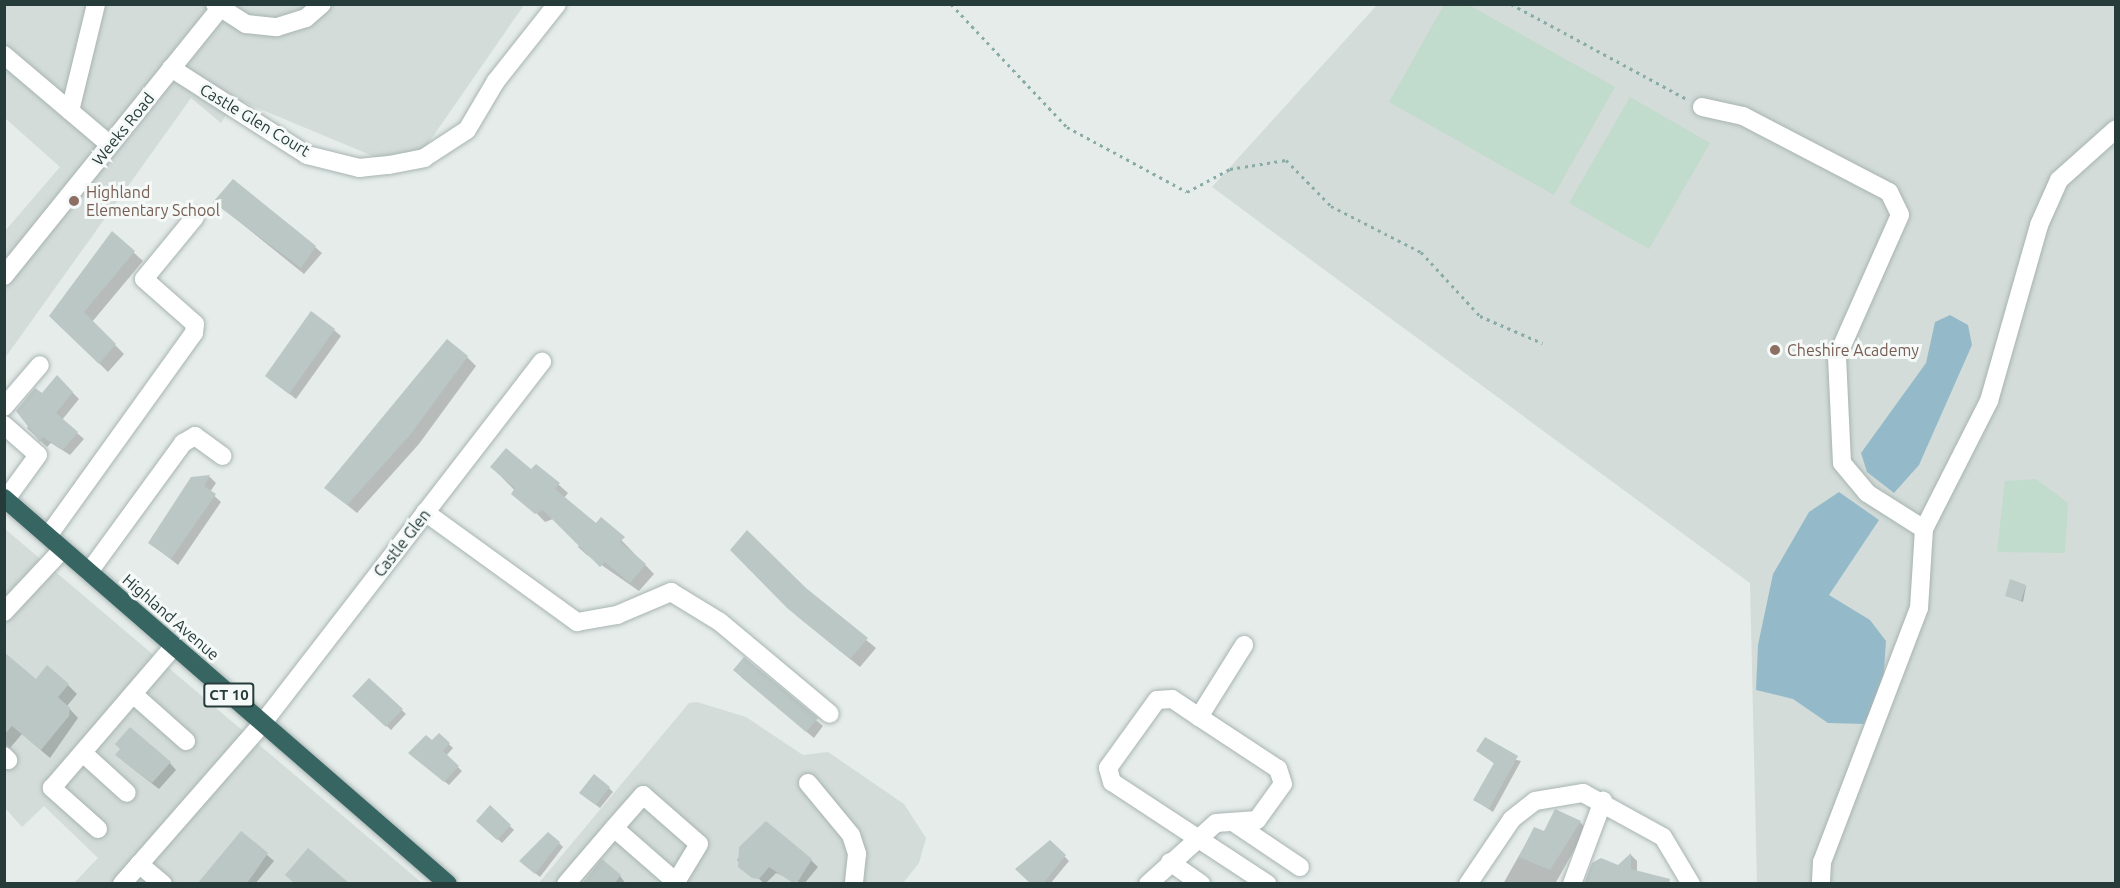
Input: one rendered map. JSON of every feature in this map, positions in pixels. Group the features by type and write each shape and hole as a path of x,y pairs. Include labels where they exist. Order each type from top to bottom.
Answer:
{"highway":[{"name":"Highland Avenue","path":"5,498 448,884"}],"street":[{"path":"70,111 96,4"},
{"name":"Weeks Road","path":"4,276 171,68 217,7 246,24 277,27 306,18 322,4"},
{"name":"Castle Glen Court","path":"171,68 307,154 359,168 389,165 424,158 467,130 496,81 556,4"},
{"path":"4,55 110,145"},
{"path":"1702,107 1743,116 1888,192 1900,215 1837,357 1842,463 1867,493 1924,529"},
{"path":"1821,884 1822,862 1920,608 1924,529 1989,401 2039,225 2059,180 2115,129"},
{"path":"48,536 194,333 195,324 144,279 195,217"},
{"name":"Castle Glen","path":"122,884 262,724 542,362"},
{"path":"4,407 40,365"},
{"path":"4,425 38,454 5,498"},
{"path":"89,572 183,443 195,436 223,456"},
{"path":"426,512 577,622 617,615 670,592 720,622 830,714"},
{"path":"4,612 63,549"},
{"path":"1199,717 1244,645"},
{"path":"98,829 52,788 174,646"},
{"path":"133,694 186,741"},
{"path":"1148,884 1196,838 1216,823 1236,824 1257,820 1283,784 1278,769 1172,699 1157,700 1108,768 1112,782 1196,838 1267,884"},
{"path":"83,753 128,793"},
{"path":"808,783 851,835 857,854 854,884"},
{"path":"1468,884 1512,819 1535,801 1583,793 1603,801 1663,837 1691,884"},
{"path":"566,884 614,828 643,795 699,844 676,883 614,828"},
{"path":"1572,884 1603,801"},
{"path":"1236,824 1300,867"},
{"path":"1170,862 1201,884"},
{"path":"139,864 163,884"}],"path":[{"path":"951,4 1066,127 1187,192 1230,169 1286,160 1331,206 1421,252 1480,316 1542,343"},
{"path":"1511,4 1702,107"}],"shaded area":[{"name":"Highland Elementary School","path":"5,5 524,5 409,171 236,99 221,123 191,98 5,358 5,231 60,167 5,118"},
{"name":"Cheshire Academy","path":"1377,5 2115,5 2115,883 1757,883 1750,583 1212,187"},
{"path":"5,529 422,883 74,883 98,858 44,806 22,827 5,808"},
{"path":"697,702 746,717 803,755 828,752 904,804 926,838 919,863 903,883 538,884 689,703"}],"green space":[{"path":"1444,5 1469,5 1615,87 1554,195 1389,102"},
{"path":"1630,97 1710,143 1649,249 1569,203"},
{"path":"2036,479 2068,503 2065,553 1997,552 2005,481"}],"water":[{"path":"1950,315 1968,325 1972,345 1919,465 1894,493 1867,472 1861,453 1926,363 1935,322"},
{"path":"1839,492 1879,520 1829,595 1870,620 1886,641 1883,685 1864,724 1828,723 1793,699 1756,690 1758,645 1773,574 1809,512"}],"building":[{"path":"233,179 316,246 301,268 213,202"},
{"path":"112,231 135,251 84,312 116,344 99,364 49,316"},
{"path":"311,311 335,329 289,394 265,376"},
{"path":"447,339 468,356 410,435 347,505 324,488"},
{"path":"57,375 73,392 56,413 78,432 63,450 43,437 40,442 16,411 35,388 42,393"},
{"path":"506,448 531,469 536,464 560,483 555,489 596,523 601,517 625,537 620,542 646,564 630,583 605,562 600,567 543,510 535,514 511,494 515,488 490,467"},
{"path":"210,475 204,486 216,494 171,559 148,543 191,477"},
{"path":"747,530 806,588 868,638 850,659 787,608 730,550"},
{"path":"2010,579 2026,585 2021,601 2005,596"},
{"path":"4,652 36,679 47,665 69,684 58,697 70,708 69,716 41,750 12,726 4,735"},
{"path":"744,657 818,718 806,732 733,670"},
{"path":"369,678 403,709 386,727 352,696"},
{"path":"130,727 171,762 152,783 115,755 120,749 115,744"},
{"path":"439,733 450,743 443,751 459,766 444,782 408,753 426,735 432,740"},
{"path":"1485,737 1518,756 1489,809 1473,800 1494,763 1476,751"},
{"path":"594,774 610,787 596,805 579,793"},
{"path":"490,805 511,825 497,840 476,821"},
{"path":"1555,809 1581,821 1550,870 1519,857 1534,827 1544,831"},
{"path":"766,821 812,859 799,880 793,883 769,867 759,879 752,878 738,867 739,847"},
{"path":"241,831 268,853 246,884 197,884"},
{"path":"548,832 560,842 535,874 519,861"},
{"path":"1050,840 1066,855 1043,884 1031,884 1015,869"},
{"path":"308,848 350,884 295,884 285,875"},
{"path":"1631,853 1631,869 1670,879 1669,884 1584,884 1592,863 1601,858 1618,865"},
{"path":"602,859 621,875 614,884 582,884"}],"place":[{"name":"Highland Elementary School","path":"74,201"},
{"name":"Cheshire Academy","path":"1775,350"}]}
